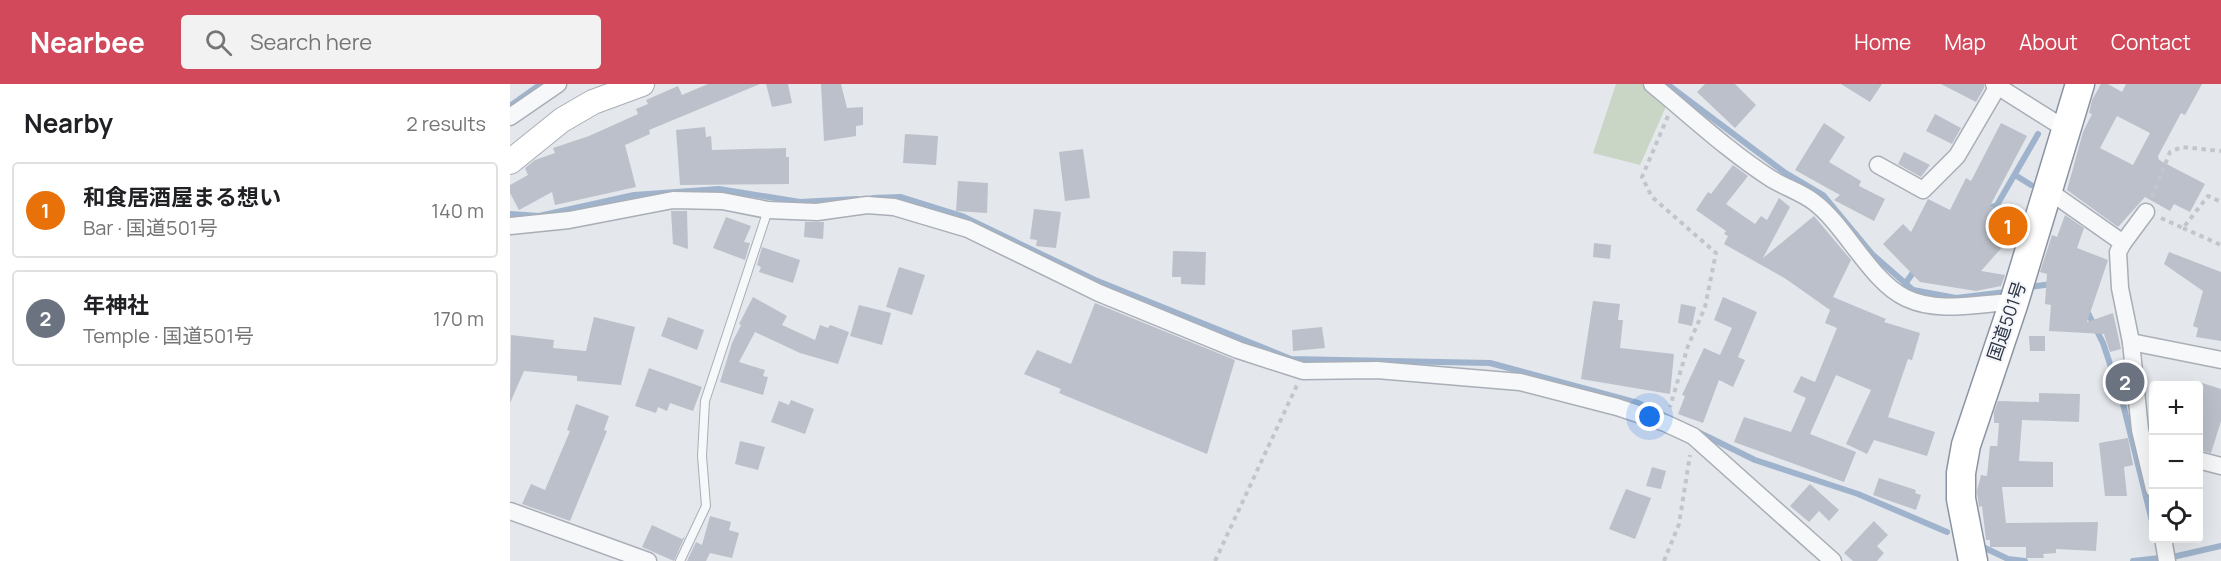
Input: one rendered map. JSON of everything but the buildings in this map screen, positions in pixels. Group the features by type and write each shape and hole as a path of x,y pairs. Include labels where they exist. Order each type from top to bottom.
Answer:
{"highway":[{"name":"国道501号","path":"1973,561 1964,522 1961,473 1975,411 2014,302 2080,84"}],"main road":[{"path":"510,162 562,120 593,102 642,84"}],"street":[{"path":"510,117 558,84"},
{"path":"1652,84 1762,172 1815,203 1887,284 1905,298 1933,306 1963,308 2014,302"},
{"path":"1878,165 1923,190 1957,156 1996,85 2067,130"},
{"path":"2049,191 2123,243"},
{"path":"510,226 569,220 673,200 722,201 768,210 817,212 867,206 894,207 920,213 968,229 1099,293 1206,337 1303,371 1377,370 1520,382 1617,407 1665,423 1693,436 1833,561"},
{"path":"2146,212 2118,252 2120,288 2131,342 2140,430 2149,453"},
{"path":"2131,342 2221,360"},
{"path":"2203,461 2221,466"},
{"path":"510,511 648,561"},
{"path":"2164,543 2167,561"}],"lane":[{"path":"680,561 706,506 702,456 705,401 768,210"}],"path":[{"path":"1665,423 1688,346 1705,307 1716,253 1652,197 1642,177 1674,102"},
{"path":"2221,151 2182,147 2170,152 2146,212 2221,245"},
{"path":"2183,228 2208,196 2221,202"},
{"path":"1215,561 1303,371"},
{"path":"1664,561 1679,524 1693,436"}],"green space":[{"path":"1616,84 1647,84 1668,102 1640,165 1593,153"}],"waterway":[{"path":"510,106 541,84"},
{"path":"1667,84 1784,172 1823,195 1872,254 1913,290 1956,298 2006,292"},
{"path":"1986,209 1997,205 2038,134"},
{"path":"2015,175 2031,185"},
{"path":"510,214 539,216 634,195 719,189 800,202 857,199"},
{"path":"873,198 901,197 962,216 1095,280 1291,359 1490,363 1638,403 1662,414"},
{"path":"1905,284 1917,267"},
{"path":"2029,287 2052,284"},
{"path":"2085,307 2103,343 2122,400 2149,509"},
{"path":"1698,432 1755,460 1858,494 1947,532"},
{"path":"2133,561 2177,556 2221,546"},
{"path":"1983,547 2008,559 2025,561"}],"place":[{"name":"和食居酒屋まる想い","path":"2008,226"},
{"name":"年神社","path":"2125,382"}]}
